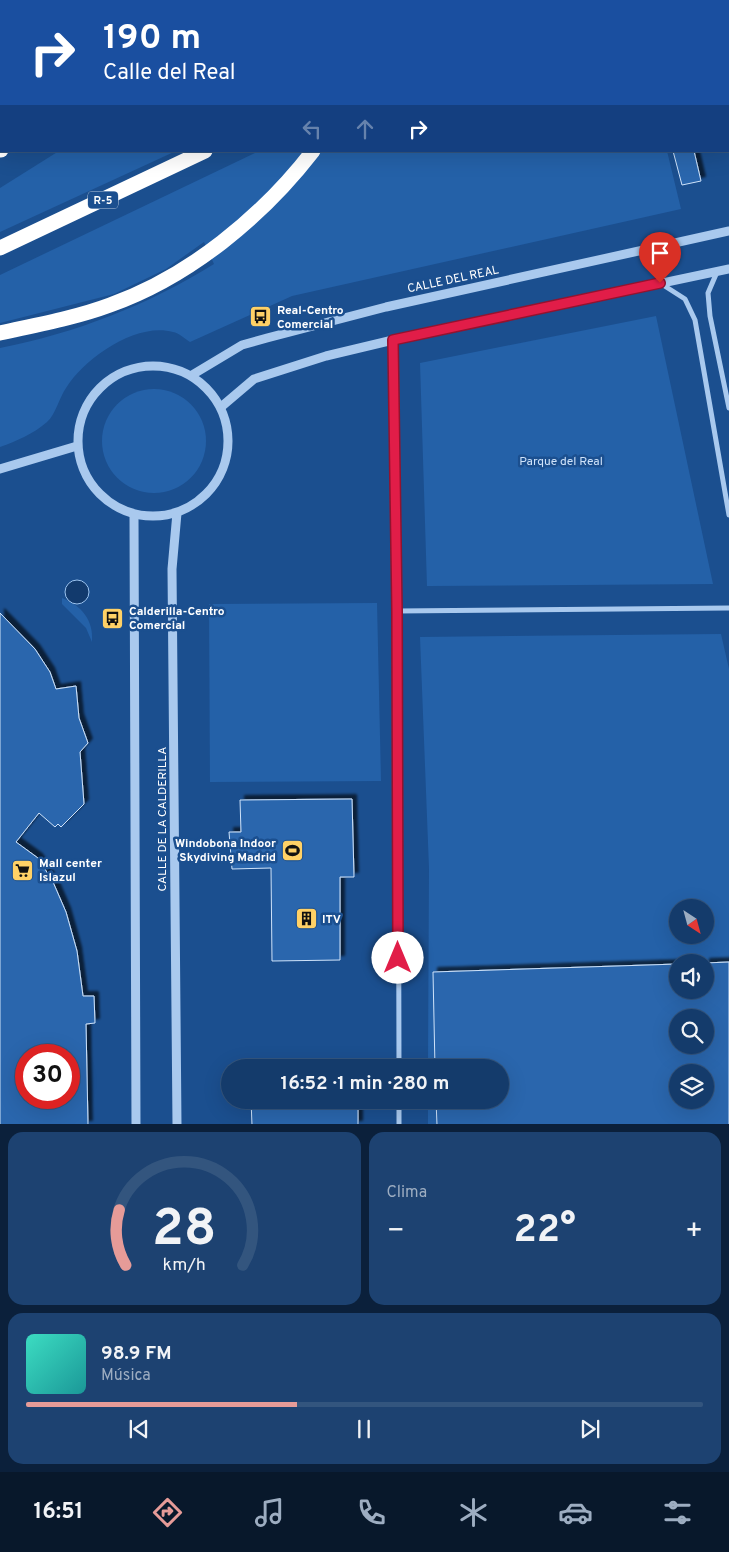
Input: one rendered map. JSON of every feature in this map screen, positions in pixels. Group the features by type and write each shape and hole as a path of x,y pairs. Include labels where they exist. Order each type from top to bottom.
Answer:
{"highway":[{"name":"R-5","path":"0,248 204,152"},
{"path":"0,333 111,305 172,276 210,252 278,192 312,152"}],"street":[{"name":"CALLE DEL REAL","path":"192,376 242,345 386,306 729,231"},
{"path":"221,407 254,379 326,356 393,340 729,269"},
{"path":"717,272 708,292 710,316 729,408"},
{"path":"660,283 685,299 695,320 729,515"},
{"path":"393,340 397,611 399,1059"},
{"path":"160,365 192,376 209,389 221,407 229,438 223,470 205,496 177,513 156,517 134,515 106,501 85,476 77,446 82,414 100,386 128,369 160,365"},
{"path":"0,469 77,446"},
{"name":"CALLE DE LA CALDERILLA","path":"177,513 172,570 177,1124"},
{"path":"134,515 136,1124"},
{"path":"397,611 729,608"},
{"path":"399,1109 399,1124"}],"green space":[{"path":"57,152 174,152 0,232 0,188"},
{"path":"257,152 667,152 681,209 292,296 190,342 175,333 159,330 143,332 128,337 98,354 86,365 64,392 53,415 47,422 25,437 0,447 0,348 84,326 111,316 189,279 214,264 204,242 166,269 114,294 0,323 0,275"},
{"name":"Parque del Real","path":"656,316 713,584 427,586 420,363"},
{"path":"154,389 174,393 183,397 191,404 198,412 202,421 206,441 202,461 198,470 191,478 183,485 174,489 154,493 134,489 125,485 117,478 110,470 106,461 102,441 106,421 110,412 117,404 125,397 134,393"},
{"path":"62,598 75,605 85,614 91,627 92,642 86,628 62,604"},
{"path":"377,603 381,781 210,782 209,604"},
{"path":"721,634 729,669 729,1124 428,1124 428,1109 509,1109 509,1059 428,1059 429,868 420,637"}],"shaded area":[{"path":"72,580 82,580 89,587 89,597 82,604 72,604 65,597 65,587"}],"building":[{"path":"673,152 694,152 701,181 682,185"},
{"name":"Mall center Islazul","path":"0,613 35,649 50,672 56,689 76,686 79,718 88,743 80,752 84,804 61,827 58,824 55,827 39,813 16,842 38,858 53,882 66,912 77,951 83,996 94,996 95,1023 86,1024 88,1124 0,1124"},
{"name":"Windobona Indoor Skydiving Madrid","path":"352,799 354,877 340,877 340,960 272,961 271,868 232,869 229,832 241,832 240,800"},
{"path":"729,962 729,1124 437,1124 436,1109 509,1109 509,1059 435,1059 433,972 669,964 669,999 714,999 714,963"},
{"path":"251,1109 358,1109 358,1124 252,1124"}],"place":[{"name":"Real-Centro Comercial","path":"261,317"},
{"name":"Calderilla-Centro Comercial","path":"113,618"},
{"name":"Windobona Indoor Skydiving Madrid","path":"292,850"},
{"name":"Mall center Islazul","path":"23,870"},
{"name":"ITV","path":"306,919"}],"route":[{"path":"398,958 397,611 393,340 660,283"}]}
